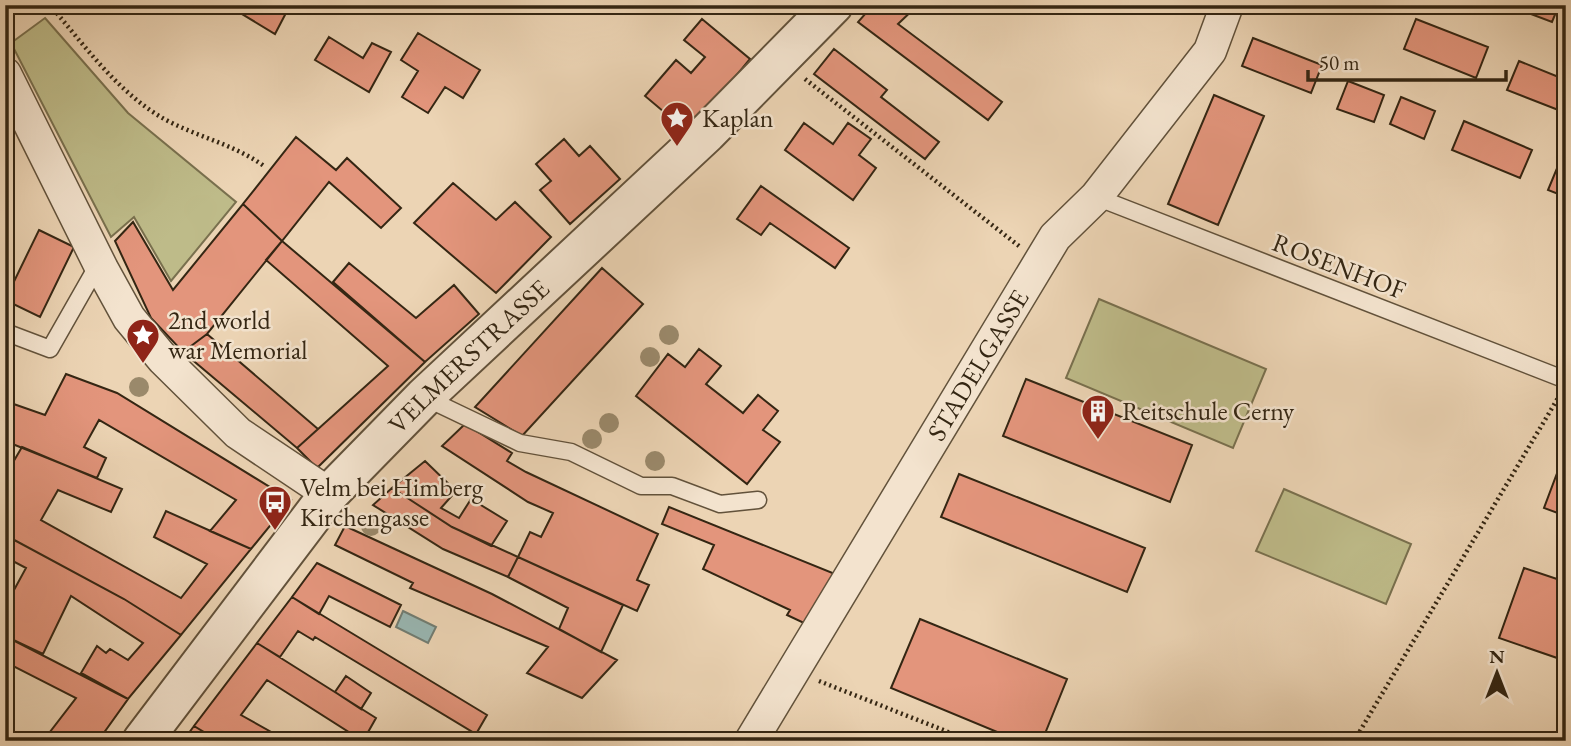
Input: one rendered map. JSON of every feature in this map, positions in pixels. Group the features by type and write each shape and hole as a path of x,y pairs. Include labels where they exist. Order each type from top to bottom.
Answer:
{"street":[{"name":"VELMERSTRASSE","path":"142,741 329,494 424,397 707,133 833,5"},
{"name":"STADELGASSE","path":"751,741 1055,237 1096,197 1210,51 1227,5"},
{"path":"5,74 129,318 163,359 238,433 329,494"}],"lane":[{"name":"ROSENHOF","path":"1096,197 1566,380"},
{"path":"5,332 50,349 99,263"},
{"path":"424,397 520,443 571,452 641,486 672,486 720,505 758,500"}],"path":[{"path":"50,5 122,87 151,110 184,129 224,142 264,166"},
{"path":"779,59 1040,262"},
{"path":"1354,741 1559,396"},
{"path":"793,670 971,741"}],"shaded area":[{"path":"45,18 128,113 236,202 171,281 134,217 111,237 11,43"},
{"path":"1099,299 1266,369 1233,448 1066,378"},
{"path":"1284,489 1411,544 1386,604 1256,551"}],"water":[{"path":"403,611 436,627 428,643 396,627"}],"building":[{"path":"227,5 278,5 287,11 275,34"},
{"path":"873,5 918,5 898,24 1002,102 988,120 858,22"},
{"path":"1525,5 1559,5 1552,22 1523,11"},
{"path":"702,19 750,59 689,133 645,96 676,60 691,73 705,57 684,40"},
{"path":"1416,19 1488,47 1476,78 1404,49"},
{"path":"418,33 480,70 463,98 445,87 428,113 402,97 418,71 401,60"},
{"path":"329,37 363,58 372,43 391,52 369,92 315,60"},
{"path":"1253,38 1322,65 1311,93 1242,66"},
{"path":"834,49 887,90 881,97 939,142 925,159 814,74"},
{"path":"1519,61 1566,80 1566,113 1507,90"},
{"path":"1348,81 1384,95 1374,122 1337,109"},
{"path":"1214,95 1264,116 1218,225 1168,204"},
{"path":"1401,97 1435,111 1424,139 1390,124"},
{"path":"1464,121 1532,150 1520,178 1452,150"},
{"path":"804,123 833,144 848,123 871,139 859,155 876,168 853,200 785,150"},
{"path":"296,137 336,170 347,158 401,208 381,228 329,182 282,241 243,204"},
{"path":"564,139 579,156 590,146 620,179 570,224 540,190 551,181 536,164"},
{"path":"1560,161 1566,163 1566,197 1548,190"},
{"path":"453,183 496,220 515,202 551,237 496,293 414,223"},
{"path":"761,186 849,248 835,268 770,223 761,235 737,219"},
{"path":"243,204 282,241 207,334 183,352 151,318 115,241 133,222 173,290"},
{"path":"39,230 74,247 40,317 5,300"},
{"path":"282,241 425,362 317,468 297,448 388,366 266,260"},
{"path":"349,263 416,318 454,285 479,314 425,362 333,282"},
{"path":"602,268 643,304 522,436 475,407"},
{"path":"207,334 318,429 297,448 183,352"},
{"path":"699,349 721,366 706,384 743,413 758,395 778,411 763,430 780,442 747,484 636,396 668,354 685,367"},
{"path":"66,374 117,393 291,500 251,549 210,531 236,500 99,420 84,447 106,458 97,478 5,441 5,401 45,415"},
{"name":"Reitschule Cerny","path":"1026,379 1192,445 1170,502 1003,436"},
{"path":"465,424 512,453 507,461 526,472 658,534 637,580 649,585 637,611 518,557 530,532 541,537 553,513 528,502 442,446"},
{"path":"22,447 122,489 111,512 58,490 41,520 181,598 207,564 154,537 166,511 251,549 181,635 124,599 5,535 5,476"},
{"path":"1566,452 1566,516 1544,508"},
{"path":"425,461 456,491 441,508 459,518 471,499 507,521 491,546 452,527 392,488"},
{"path":"959,474 1145,548 1127,592 941,517"},
{"path":"392,488 452,527 518,557 508,577 443,549 373,505"},
{"path":"669,507 835,574 806,624 787,615 790,610 703,569 714,545 662,524"},
{"path":"345,526 492,594 617,660 582,698 527,673 548,647 410,588 413,583 335,545"},
{"path":"5,535 124,599 181,635 128,699 81,673 97,646 106,653 110,649 128,660 143,643 71,596 43,654 5,636 5,600 8,601 26,568 5,557"},
{"path":"518,557 623,605 601,652 559,629 568,608 508,577"},
{"path":"317,563 401,605 390,627 329,596 319,614 292,597"},
{"path":"1524,568 1566,582 1566,661 1499,638"},
{"path":"292,597 487,715 476,734 315,637 313,640 298,631 280,657 257,643"},
{"path":"920,619 1067,679 1042,741 1019,741 891,688"},
{"path":"5,636 128,699 98,741 43,741 76,698 5,662"},
{"path":"257,643 376,718 363,741 267,680 241,715 282,738 280,741 219,741 194,726"},
{"path":"346,676 371,693 361,709 335,692"},
{"path":"194,726 219,741 183,741"}],"place":[{"name":"Kaplan","path":"677,148"},
{"name":"2nd world war Memorial","path":"143,365"},
{"name":"Reitschule Cerny","path":"1098,441"},
{"name":"Velm bei Himberg Kirchengasse","path":"275,532"}]}
